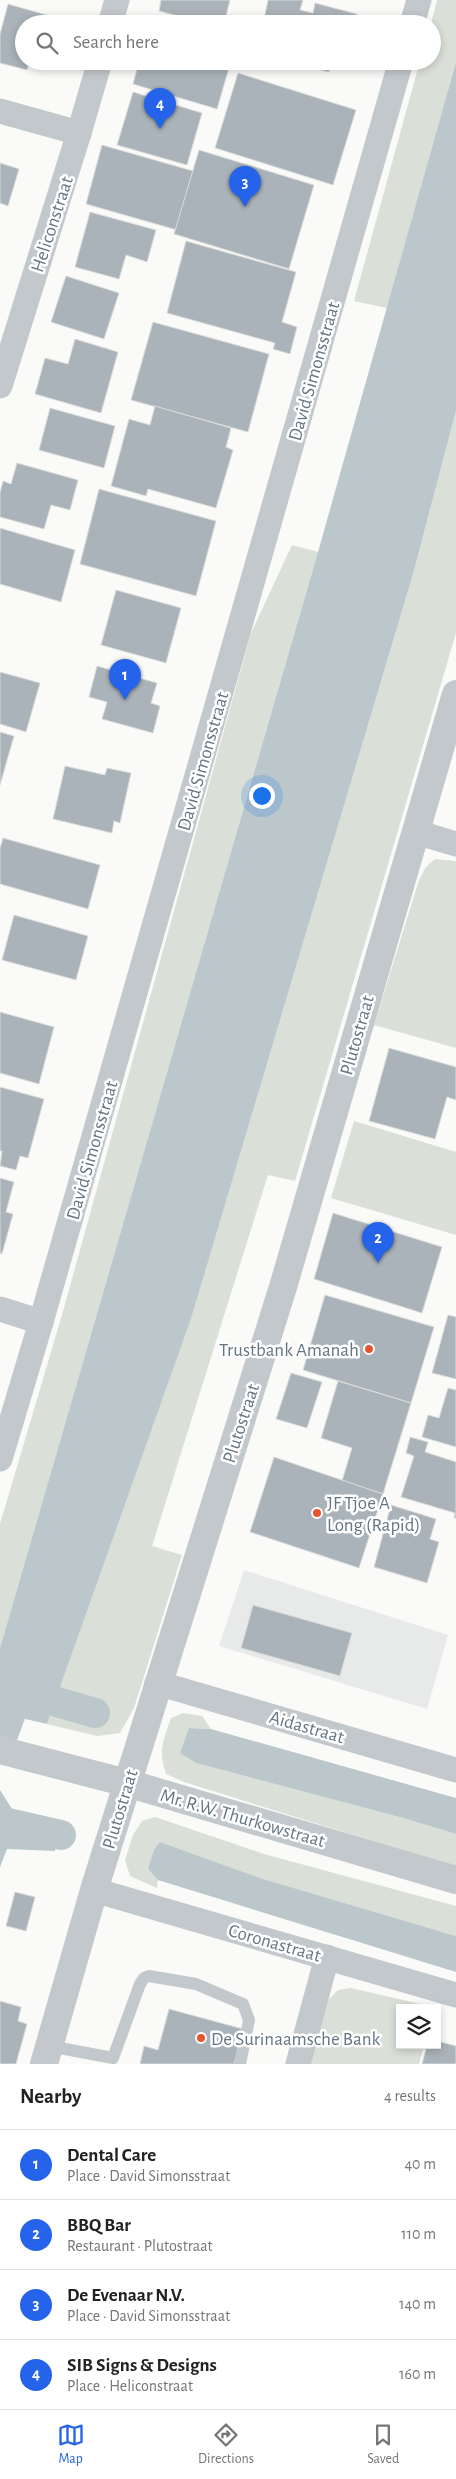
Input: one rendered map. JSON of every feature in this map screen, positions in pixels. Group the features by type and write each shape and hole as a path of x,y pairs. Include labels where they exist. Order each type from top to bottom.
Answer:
{"street":[{"path":"113,15 117,0"},
{"path":"415,15 419,0"},
{"name":"Heliconstraat","path":"2,370 80,133 98,70"},
{"name":"David Simonsstraat","path":"0,1459 42,1322 398,70"},
{"path":"0,111 80,133"},
{"name":"Plutostraat","path":"47,2055 94,1890 157,1682 282,1287 456,694"},
{"path":"416,832 456,844"},
{"path":"0,1309 42,1322"},
{"name":"Aidastraat","path":"157,1682 456,1770"},
{"name":"Mr. R.W. Thurkowstraat","path":"0,1750 127,1783 456,1880"},
{"name":"Coronastraat","path":"94,1890 456,1995"},
{"path":"298,2064 327,1957"}],"lane":[{"path":"47,2055 113,2058 140,1984 144,1978 150,1976 196,1984 242,2004 249,2020 240,2064"}],"shaded area":[{"path":"437,0 456,0 456,62 387,308 354,301 418,70 441,70 441,15 433,15"},
{"path":"456,62 456,411 413,574 191,1319 47,1724 0,1713 0,1648 318,552"},
{"path":"456,411 456,633 295,1181 268,1175 152,1546 182,1555 134,1708 120,1733 97,1736 47,1724 191,1319 413,574"},
{"path":"292,545 318,552 0,1648 0,1524 62,1315 251,633"},
{"path":"435,859 456,861 456,1048 374,1025 419,880 426,867"},
{"path":"354,1121 456,1152 456,1235 331,1198"},
{"path":"244,1570 448,1635 427,1709 219,1646"},
{"path":"183,1713 202,1716 211,1729 190,1728 181,1753 196,1763 456,1834 456,1867 184,1782 166,1774 162,1758 164,1740 171,1718"},
{"path":"189,1728 211,1729 456,1798 456,1834 196,1763 180,1753"},
{"path":"0,1790 12,1809 60,1820 55,1851 7,1849 0,1867"},
{"path":"155,1817 264,1854 456,1906 456,1936 260,1878 160,1842 148,1869 158,1880 157,1888 130,1876 125,1860 133,1835 142,1821"},
{"path":"160,1842 260,1878 456,1936 456,1972 158,1880 148,1869 154,1850"},
{"path":"351,1988 420,2004 396,2004 396,2049 423,2049 419,2064 310,2064 326,2002 338,1990"}],"building":[{"path":"161,0 230,0 226,15 174,15 159,11"},
{"path":"268,0 303,0 300,10 313,13 315,3 357,14 357,15 265,15"},
{"path":"8,4 46,15 15,15 15,67 0,63 0,34"},
{"path":"137,70 228,70 217,109 133,84"},
{"path":"238,73 356,110 333,185 215,148"},
{"path":"133,92 202,113 187,165 117,145"},
{"path":"102,145 193,171 177,230 86,204"},
{"path":"199,150 314,185 289,269 174,234"},
{"path":"0,163 19,169 8,206 0,203"},
{"path":"90,212 156,230 147,262 126,255 119,279 75,267"},
{"path":"186,241 296,272 282,322 297,327 290,354 273,349 275,343 167,313"},
{"path":"66,276 119,293 104,339 51,322"},
{"path":"153,322 269,354 248,432 131,400"},
{"path":"75,339 118,352 101,413 35,394 45,358 68,364"},
{"path":"155,406 231,428 226,447 233,450 216,508 148,489 146,496 111,486 129,419 150,425"},
{"path":"50,408 115,426 104,468 39,450"},
{"path":"17,463 78,480 70,510 51,505 44,529 0,517 0,493 3,481 11,484"},
{"path":"99,489 216,521 196,596 80,564"},
{"path":"0,528 75,550 61,602 0,584"},
{"path":"116,590 181,608 166,663 101,645"},
{"path":"97,666 157,683 151,703 160,706 153,733 102,719 107,702 89,697"},
{"path":"0,672 40,683 26,732 0,724"},
{"path":"0,732 14,736 0,785"},
{"path":"65,766 105,775 107,768 131,773 120,823 114,821 112,833 53,819"},
{"path":"3,838 100,865 88,909 0,884 0,848"},
{"path":"14,915 88,936 76,980 2,960"},
{"path":"0,1012 54,1027 39,1084 0,1073"},
{"path":"389,1048 456,1067 456,1100 447,1097 435,1139 369,1121"},
{"path":"0,1087 44,1099 28,1158 20,1156 16,1170 0,1166 2,1151 0,1151"},
{"path":"0,1178 14,1182 6,1212 13,1214 2,1254 0,1253"},
{"path":"333,1213 442,1247 422,1313 314,1279"},
{"name":"Trustbank Amanah","path":"325,1295 434,1327 411,1403 303,1370"},
{"path":"448,1315 456,1317 456,1379 432,1373"},
{"path":"291,1373 322,1382 307,1428 276,1419"},
{"path":"338,1381 411,1403 383,1494 342,1481 352,1448 321,1438"},
{"path":"448,1388 456,1390 456,1447 422,1437 428,1415 439,1418"},
{"path":"410,1437 428,1442 425,1452 456,1462 456,1518 454,1518 455,1513 401,1497 414,1456 406,1453"},
{"name":"JF Tjoe A Long (Rapid)","path":"274,1457 383,1494 359,1568 250,1532"},
{"path":"391,1505 436,1519 430,1539 439,1542 427,1583 374,1567"},
{"path":"253,1605 352,1633 340,1676 241,1648"},
{"path":"15,1892 35,1897 26,1931 6,1926"},
{"path":"0,2001 21,2007 18,2021 27,2024 16,2064 0,2064"},
{"name":"De Surinaamsche Bank","path":"169,2009 243,2029 234,2064 140,2064 144,2046 158,2050"},
{"path":"441,2042 456,2046 456,2064 422,2064 426,2049 441,2049"}],"waterway":[{"path":"0,1743 24,1677"},
{"path":"19,1691 95,1713"},
{"path":"0,1821 61,1835"}],"place":[{"name":"SIB Signs & Designs","path":"160,129"},
{"name":"De Evenaar N.V.","path":"245,207"},
{"name":"Dental Care","path":"125,700"},
{"name":"BBQ Bar","path":"378,1263"},
{"name":"Trustbank Amanah","path":"369,1349"},
{"name":"JF Tjoe A Long (Rapid)","path":"317,1513"},
{"name":"De Surinaamsche Bank","path":"201,2038"}]}
